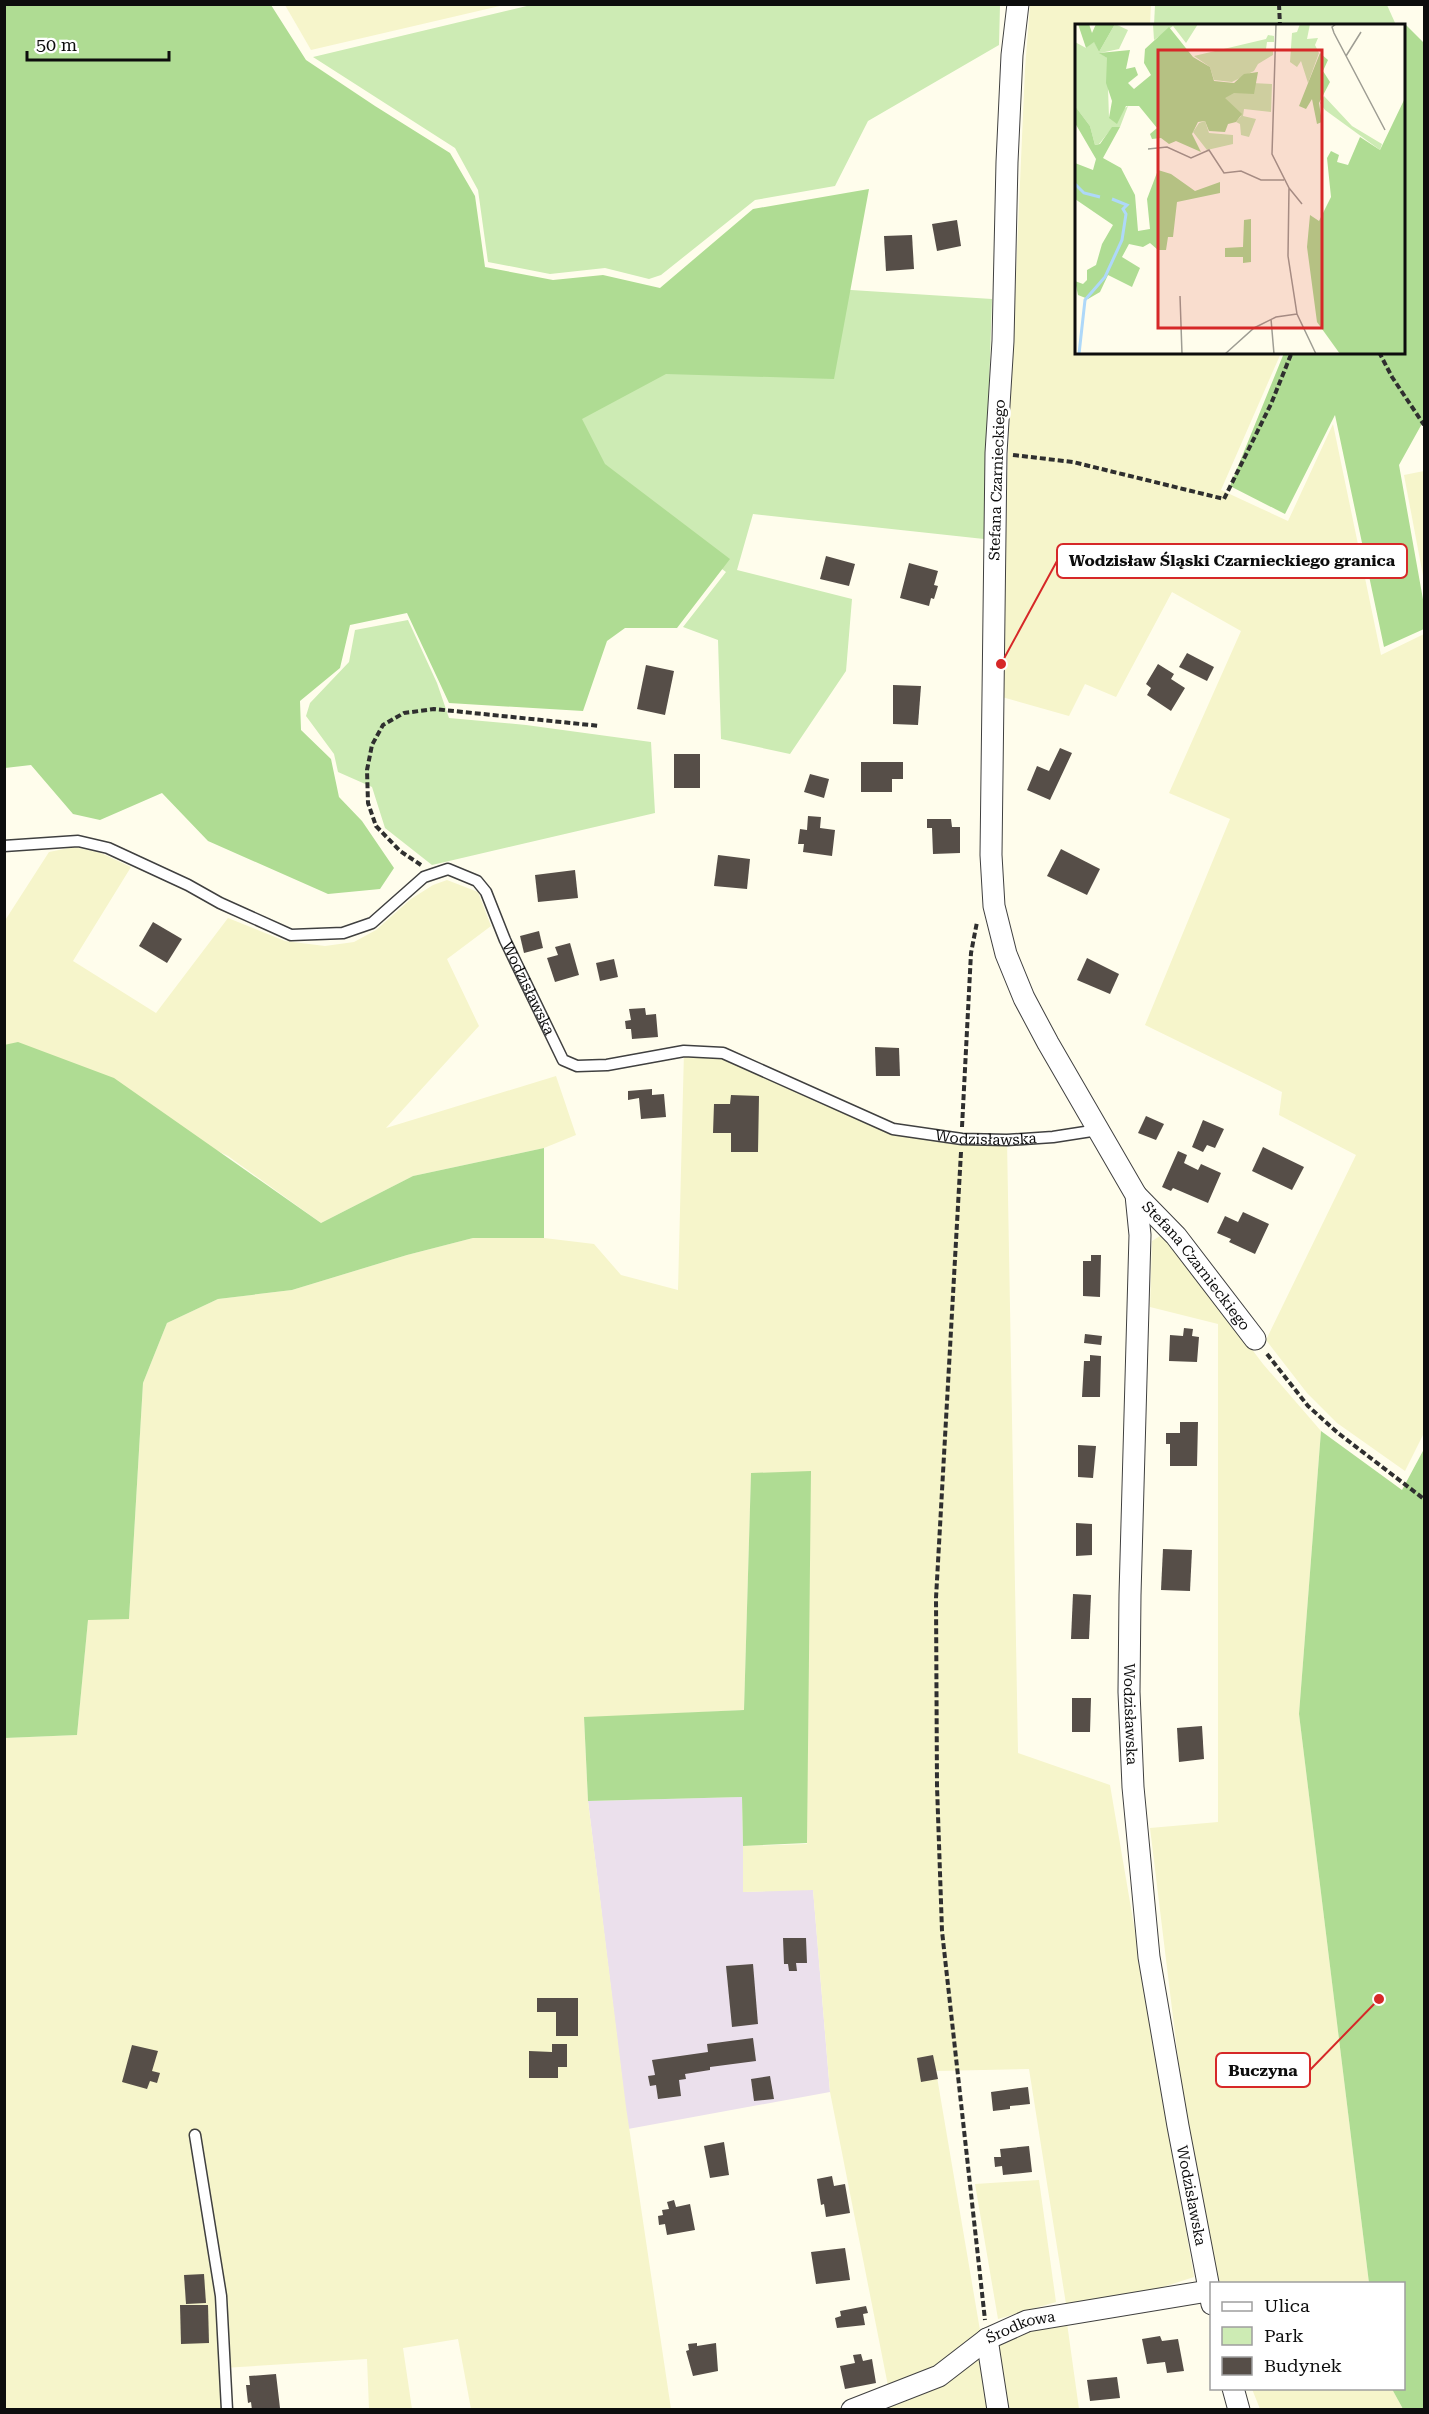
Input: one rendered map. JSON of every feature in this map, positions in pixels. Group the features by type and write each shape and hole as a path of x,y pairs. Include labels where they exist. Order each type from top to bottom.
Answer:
{"street":[{"name":"Stefana Czarnieckiego","path":"1006,954 994,906 991,855 996,453 1005,306 1007,162 1012,55 1018,4"},
{"name":"Wodzisławska","path":"1006,954 1024,998 1048,1043 1136,1195 1140,1235 1129,1692 1133,1786 1149,1957 1210,2297"},
{"name":"Stefana Czarnieckiego","path":"1136,1195 1176,1236 1255,1339"},
{"name":"Środkowa","path":"852,2409 939,2376 987,2339 1027,2321 1210,2297"},
{"path":"987,2339 998,2409"},
{"path":"1234,2390 1239,2409"}],"lane":[{"path":"4,846 78,841 108,848 291,935 344,933 372,923 424,877 434,874"},
{"name":"Wodzisławska","path":"434,874 448,869 477,881 486,892 506,940 563,1060 577,1066 607,1065 684,1051 723,1053 893,1129 962,1139 1007,1140 1053,1137 1098,1130"},
{"path":"195,2134 221,2296 227,2409"}],"path":[{"path":"1279,4 1280,24"},
{"path":"996,453 1073,462 1224,499 1271,404 1291,354"},
{"path":"1380,354 1392,377 1425,425"},
{"path":"434,874 400,851 376,826 368,803 367,770 370,753 383,725 404,713 434,709 600,726"},
{"path":"987,2339 942,1931 937,1786 936,1598 971,953 979,912 992,888"},
{"path":"1255,1339 1308,1406 1338,1433 1425,1499"}],"shaded area":[{"path":"742,1797 744,1892 813,1889 830,2092 628,2129 588,1801"}],"green space":[{"path":"5,4 271,5 306,60 450,153 475,196 485,267 553,280 603,275 660,288 753,209 869,189 834,379 666,374 582,419 605,464 730,559 677,628 625,628 607,641 583,711 449,703 407,613 350,625 340,668 300,701 301,730 331,759 339,797 362,821 394,868 380,889 328,894 208,841 162,793 100,820 73,814 31,765 5,768"},
{"path":"285,5 504,5 311,50"},
{"path":"531,5 1000,5 999,45 868,121 835,186 755,200 661,275 649,279 605,268 550,274 488,262 478,190 455,148 313,57"},
{"path":"1030,5 1151,5 1150,24 1075,24 1075,354 1281,354 1221,490 1288,521 1333,424 1381,655 1424,634 1424,1433 1405,1471 1337,1423 1307,1393 1266,1340 1356,1155 1279,1115 1282,1092 1145,1025 1230,819 1169,793 1241,631 1172,592 1116,697 1085,684 1069,716 1002,697 1008,456 1025,69"},
{"path":"1155,5 1387,5 1396,24 1154,24"},
{"path":"1405,24 1424,43 1424,420 1399,465 1424,605 1424,629 1384,647 1335,415 1285,514 1230,486 1284,354 1405,354"},
{"path":"820,288 992,299 984,539 753,514 737,570 852,599 846,671 790,754 721,739 718,640 683,627 726,572 600,478 570,408"},
{"path":"1424,471 1424,581 1404,475"},
{"path":"408,620 437,683 449,718 526,725 651,742 655,813 432,865 385,828 372,787 338,772 334,754 306,716 310,703 349,662 355,630"},
{"path":"74,847 101,853 131,867 73,961 156,1013 228,918 285,941 325,946 354,942 376,930 411,899 433,885 447,880 478,892 491,926 447,959 479,1026 386,1128 556,1076 576,1135 544,1148 413,1176 321,1223 228,1156 5,1048 4,922 49,852"},
{"path":"18,1042 114,1078 321,1223 413,1176 544,1148 544,1238 473,1238 407,1255 292,1290 218,1299 167,1323 143,1383 129,1619 88,1620 77,1735 5,1738 4,1045"},
{"path":"684,1051 723,1053 893,1129 1007,1140 1018,1753 1110,1785 1194,2277 1135,2296 1066,2304 1029,2069 936,2071 982,2342 1067,2323 1079,2409 852,2409 890,2396 830,2092 813,1890 743,1892 743,1846 807,1844 751,1473 744,1710 584,1718 588,1801 626,2107 671,2409 471,2409 458,2339 403,2348 412,2409 369,2409 367,2359 223,2368 224,2409 5,2409 4,1738 77,1735 88,1619 129,1619 143,1383 167,1323 218,1299 292,1290 407,1255 473,1238 544,1238 594,1244 621,1275 678,1290"},
{"path":"1160,1236 1170,1241 1263,1364 1321,1431 1299,1714 1369,2282 1215,2282 1186,2124 1150,1828 1218,1822 1218,1324 1150,1307 1152,1241"},
{"path":"1321,1431 1402,1490 1424,1449 1424,2409 1403,2409 1393,2390 1405,2390 1405,2282 1369,2282 1299,1714"},
{"path":"811,1471 807,1843 743,1846 742,1797 588,1801 584,1717 744,1710 751,1473"},
{"path":"1039,2180 1056,2302 998,2319 975,2184"},
{"path":"1252,2390 1393,2390 1403,2409 1260,2409"}],"building":[{"path":"957,220 961,246 937,251 932,224"},
{"path":"912,235 914,269 886,271 884,236"},
{"path":"826,556 855,564 849,586 820,579"},
{"path":"909,563 938,571 934,585 938,586 929,606 900,598"},
{"path":"1187,653 1214,667 1207,681 1179,667"},
{"path":"1158,664 1174,674 1171,679 1185,688 1171,711 1147,695 1151,688 1146,684"},
{"path":"646,665 674,671 665,715 637,709"},
{"path":"893,685 921,686 918,725 893,724"},
{"path":"1060,748 1072,753 1050,800 1027,790 1037,766 1049,771"},
{"path":"674,754 700,754 700,788 674,788"},
{"path":"861,762 903,762 903,779 892,779 892,792 861,792"},
{"path":"810,774 829,779 824,798 804,792"},
{"path":"808,816 821,817 820,828 835,830 832,856 803,852 804,844 798,844 800,829 807,830"},
{"path":"927,819 951,819 952,827 960,827 960,853 933,854 932,828 927,828"},
{"path":"1061,849 1100,869 1087,895 1047,876"},
{"path":"718,855 750,859 747,889 714,886"},
{"path":"575,870 578,898 538,902 535,875"},
{"path":"153,922 182,939 167,963 139,946"},
{"path":"539,931 543,948 524,953 520,936"},
{"path":"570,943 579,975 555,982 547,958 558,955 555,947"},
{"path":"1087,958 1119,974 1110,994 1077,980"},
{"path":"614,959 618,977 600,981 596,963"},
{"path":"645,1008 646,1015 656,1014 658,1037 632,1039 631,1029 626,1029 625,1021 631,1020 629,1009"},
{"path":"875,1047 899,1048 900,1076 876,1076"},
{"path":"652,1089 652,1095 664,1094 666,1117 641,1119 639,1098 628,1100 628,1091"},
{"path":"731,1095 759,1096 758,1152 731,1152 731,1133 713,1133 714,1104 730,1104"},
{"path":"1146,1116 1164,1124 1156,1140 1138,1133"},
{"path":"1203,1120 1224,1129 1215,1148 1207,1145 1203,1152 1192,1147"},
{"path":"1263,1147 1304,1167 1292,1190 1252,1171"},
{"path":"1178,1151 1187,1155 1184,1163 1198,1170 1201,1164 1221,1173 1208,1203 1173,1188 1171,1191 1162,1187"},
{"path":"1243,1212 1269,1224 1255,1254 1229,1242 1231,1239 1217,1233 1225,1216 1238,1222"},
{"path":"1091,1255 1101,1255 1100,1297 1083,1296 1083,1261 1091,1261"},
{"path":"1184,1328 1193,1329 1192,1336 1199,1337 1197,1362 1169,1361 1170,1335 1183,1336"},
{"path":"1085,1334 1102,1336 1101,1345 1084,1343"},
{"path":"1090,1355 1101,1356 1100,1397 1082,1397 1084,1361 1090,1361"},
{"path":"1180,1422 1198,1422 1197,1466 1170,1466 1170,1444 1166,1444 1166,1433 1180,1433"},
{"path":"1078,1445 1096,1446 1093,1478 1078,1477"},
{"path":"1076,1523 1092,1524 1092,1555 1076,1556"},
{"path":"1163,1549 1192,1550 1190,1591 1161,1590"},
{"path":"1073,1594 1091,1595 1089,1639 1071,1639"},
{"path":"1072,1698 1091,1698 1090,1732 1072,1732"},
{"path":"1202,1726 1204,1759 1179,1762 1177,1728"},
{"path":"783,1938 806,1938 807,1963 796,1963 797,1971 789,1971 788,1964 784,1964"},
{"path":"753,1964 758,2024 732,2027 726,1966"},
{"path":"537,1998 578,1998 578,2036 556,2036 556,2012 537,2012"},
{"path":"753,2038 756,2061 710,2067 710,2070 685,2074 686,2079 679,2080 681,2096 658,2099 656,2085 650,2086 648,2076 655,2075 652,2060 708,2052 707,2044"},
{"path":"552,2044 567,2044 567,2067 558,2067 558,2078 529,2078 529,2051 552,2052"},
{"path":"132,2045 158,2051 152,2071 160,2073 157,2083 150,2081 147,2089 122,2082"},
{"path":"933,2055 938,2079 921,2082 917,2058"},
{"path":"770,2076 774,2099 754,2101 751,2079"},
{"path":"1028,2087 1030,2104 993,2111 991,2092"},
{"path":"724,2142 729,2175 710,2178 704,2146"},
{"path":"1029,2146 1032,2172 1003,2175 1002,2166 995,2167 994,2157 1001,2157 1000,2149"},
{"path":"832,2176 834,2186 845,2184 850,2213 826,2217 824,2204 821,2205 817,2179"},
{"path":"674,2200 676,2207 690,2204 695,2230 667,2235 665,2224 659,2225 658,2216 663,2215 662,2210 669,2209 667,2202"},
{"path":"845,2248 850,2280 816,2284 811,2252"},
{"path":"204,2274 206,2303 186,2304 184,2275"},
{"path":"180,2305 208,2305 209,2343 181,2344"},
{"path":"866,2306 868,2313 863,2314 865,2325 837,2328 835,2318 841,2316 840,2311"},
{"path":"1160,2336 1162,2341 1178,2339 1184,2371 1167,2373 1165,2362 1147,2364 1142,2339"},
{"path":"697,2343 697,2346 716,2343 718,2371 693,2376 686,2351 689,2350 688,2344"},
{"path":"861,2354 863,2361 872,2359 876,2383 845,2389 840,2366 855,2363 853,2355"},
{"path":"276,2374 280,2408 252,2410 251,2402 248,2403 246,2385 250,2385 249,2376"},
{"path":"1117,2377 1120,2398 1090,2401 1087,2380"}],"place":[{"name":"Wodzisław Śląski Czarnieckiego granica","path":"1001,664"},
{"name":"Buczyna","path":"1379,1999"}]}
